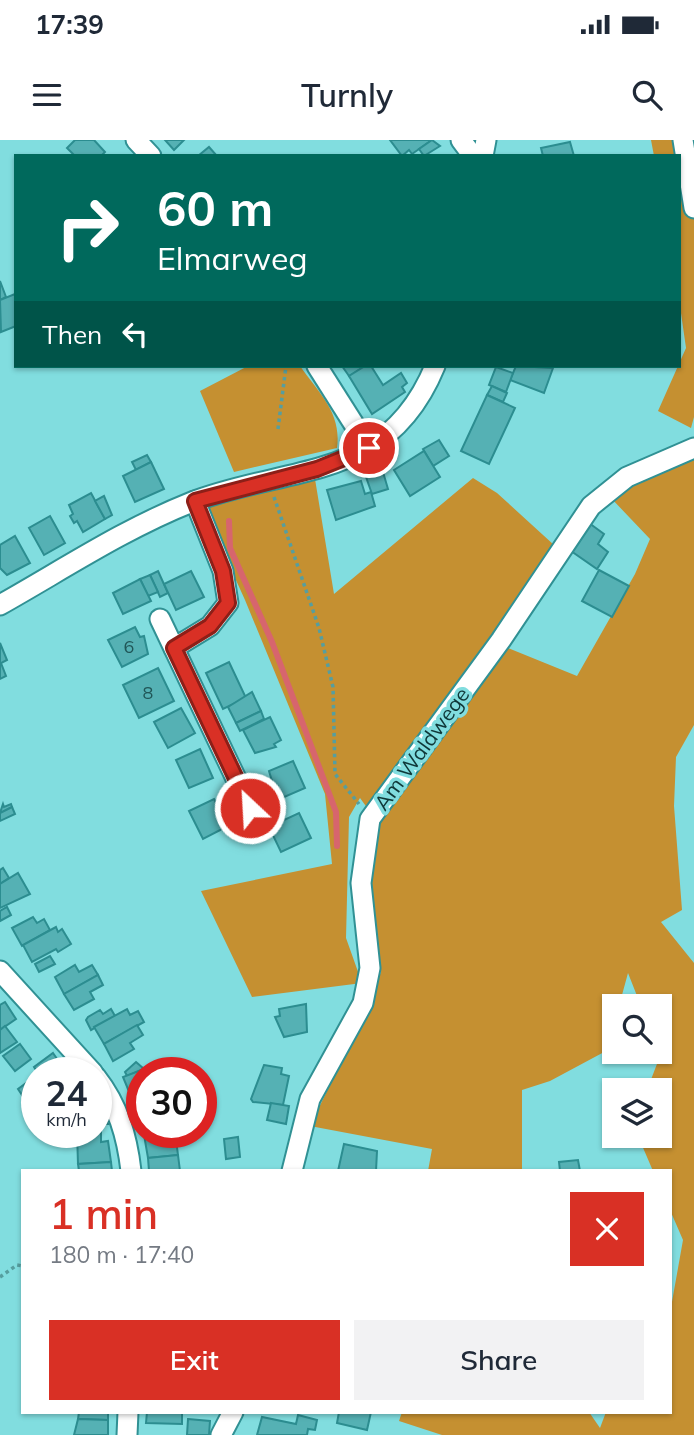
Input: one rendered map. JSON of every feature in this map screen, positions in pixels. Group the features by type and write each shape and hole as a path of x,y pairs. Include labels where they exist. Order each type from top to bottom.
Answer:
{"street":[{"path":"136,140 149,154"},
{"path":"683,140 694,208"},
{"path":"318,368 369,448"},
{"path":"0,605 105,542 195,501 317,469 369,448 392,434 410,411 434,368"},
{"name":"Am Waldwege","path":"292,1169 310,1099 363,1003 368,986 370,968 360,883 370,819 501,640 592,506 626,477 694,448"},
{"path":"174,648 210,626 228,603 223,571 195,501"},
{"path":"160,619 250,808"},
{"path":"0,971 79,1057"},
{"path":"112,1100 127,1140 131,1169"},
{"path":"127,1435 128,1414"},
{"path":"221,1435 232,1414"}],"path":[{"path":"278,429 285,368"},
{"path":"269,482 319,628 333,687 335,774 370,819"},
{"path":"0,1277 17,1265 21,1266"}],"shaded area":[{"path":"651,140 694,140 694,417 691,428 658,411 677,368 681,368 681,359 686,348 681,313 681,154 654,154"},
{"path":"244,368 301,368 328,404 336,424 337,448 234,472 200,391"},
{"path":"694,459 694,725 676,757 674,806 682,910 661,922 694,963 694,1435 442,1435 399,1421 401,1414 590,1414 600,1428 605,1414 672,1414 672,1302 683,1240 672,1215 672,1169 652,1169 643,1148 672,1148 672,1078 652,1078 657,1064 672,1064 672,994 636,994 628,973 622,994 602,994 602,1053 550,1081 522,1090 522,1169 428,1169 432,1149 310,1126 363,1017 381,972 368,888 376,820 360,798 349,817 346,938 362,983 252,997 201,891 332,864 325,794 245,600 202,505 314,473 334,594 473,478 497,493 554,545 503,646 577,676 635,574 650,539 610,497 644,476"}],"building":[{"path":"75,140 94,140 105,152 73,154 67,148"},
{"path":"165,140 184,140 174,150"},
{"path":"390,140 432,140 412,154 409,150 400,154"},
{"path":"432,140 440,146 427,154 423,154 419,149"},
{"path":"570,142 573,154 542,154 541,148"},
{"path":"209,147 215,154 200,154"},
{"path":"0,281 6,297 0,300"},
{"path":"14,294 14,327 1,332 0,300"},
{"path":"343,368 362,368 349,376"},
{"path":"362,368 372,368 383,385 401,373 407,383 402,387 405,392 372,414 349,376"},
{"path":"496,368 513,373 506,392 489,385"},
{"path":"515,368 553,368 544,393 510,380"},
{"path":"492,386 507,393 503,402 487,395"},
{"path":"487,395 515,408 489,464 461,451"},
{"path":"439,440 449,456 433,466 423,449"},
{"path":"424,451 440,477 410,496 394,470"},
{"path":"147,455 151,462 136,470 132,462"},
{"path":"151,462 164,489 135,502 123,476"},
{"path":"383,472 388,489 372,494 366,477"},
{"path":"361,481 365,494 371,492 375,506 336,520 327,490"},
{"path":"91,493 105,519 83,532 77,521 74,523 70,516 73,514 69,505"},
{"path":"104,496 112,515 105,519 95,501"},
{"path":"50,516 65,543 44,555 29,528"},
{"path":"589,523 604,534 598,544 608,552 597,569 571,551"},
{"path":"15,536 30,563 7,575 0,568 0,545"},
{"path":"599,570 629,586 612,617 582,601"},
{"path":"158,571 168,593 160,597 150,575"},
{"path":"191,571 204,597 176,610 164,584"},
{"path":"150,575 158,592 148,596 140,579"},
{"path":"140,579 151,601 123,614 113,593"},
{"path":"135,627 140,637 144,636 148,654 122,667 108,640"},
{"path":"0,643 7,660 1,663 6,676 0,679"},
{"path":"229,662 246,698 223,709 206,673"},
{"path":"158,668 174,701 139,718 123,685"},
{"path":"252,692 261,711 236,723 228,707"},
{"path":"181,708 195,733 168,748 154,722"},
{"path":"261,711 264,719 240,731 236,723"},
{"path":"270,717 281,740 274,744 276,747 255,753 243,730"},
{"path":"200,749 213,778 189,788 176,760"},
{"path":"293,761 305,788 282,798 278,789 275,791 269,771"},
{"path":"214,799 228,826 203,839 189,811"},
{"path":"3,804 4,807 11,804 12,807 0,813"},
{"path":"12,807 15,814 0,821 0,813"},
{"path":"299,813 311,838 281,852 269,827"},
{"path":"3,868 9,878 0,884 0,870"},
{"path":"18,873 30,894 0,908 0,884"},
{"path":"7,907 11,915 0,921 0,911"},
{"path":"33,917 37,923 44,919 50,930 22,946 12,928"},
{"path":"56,927 58,932 62,929 71,944 32,962 23,945"},
{"path":"50,956 55,964 39,972 35,964"},
{"path":"75,965 79,972 92,965 98,975 64,994 55,977"},
{"path":"98,975 103,985 90,992 94,999 74,1010 64,994"},
{"path":"5,1002 16,1019 0,1030 0,1005"},
{"path":"306,1004 307,1032 284,1037 275,1017 280,1016 279,1009"},
{"path":"111,1009 115,1016 91,1030 86,1020 88,1017 100,1010 103,1014"},
{"path":"127,1009 130,1015 138,1011 144,1022 104,1044 94,1027"},
{"path":"137,1025 143,1035 130,1043 134,1049 113,1061 104,1044"},
{"path":"5,1026 17,1042 0,1053 0,1030"},
{"path":"20,1044 30,1057 21,1057 21,1066 15,1071 3,1056"},
{"path":"264,1065 282,1068 281,1074 289,1076 283,1105 253,1102 251,1099"},
{"path":"271,1103 289,1106 286,1124 267,1120"},
{"path":"238,1137 240,1157 226,1159 224,1139"},
{"path":"344,1144 377,1151 376,1169 338,1169"},
{"path":"78,1148 109,1148 111,1162 78,1164"},
{"path":"146,1148 177,1148 178,1155 148,1158"},
{"path":"178,1155 180,1169 149,1169 148,1158"},
{"path":"578,1160 580,1169 560,1169 559,1162"},
{"path":"111,1162 112,1169 79,1169 78,1164"},
{"path":"79,1414 108,1414 108,1420 78,1419"},
{"path":"147,1414 182,1414 182,1424 146,1423"},
{"path":"339,1414 371,1414 367,1430 337,1423"},
{"path":"298,1415 317,1420 315,1430 308,1429 307,1435 257,1435 262,1417 296,1424"},
{"path":"78,1419 108,1420 108,1435 74,1435"},
{"path":"188,1419 210,1421 209,1435 187,1435"}],"waterway":[{"path":"229,521 230,548 272,642 336,812 337,846"}],"route":[{"path":"250,808 174,648 210,626 228,603 223,571 195,501 317,469 369,448"}]}
